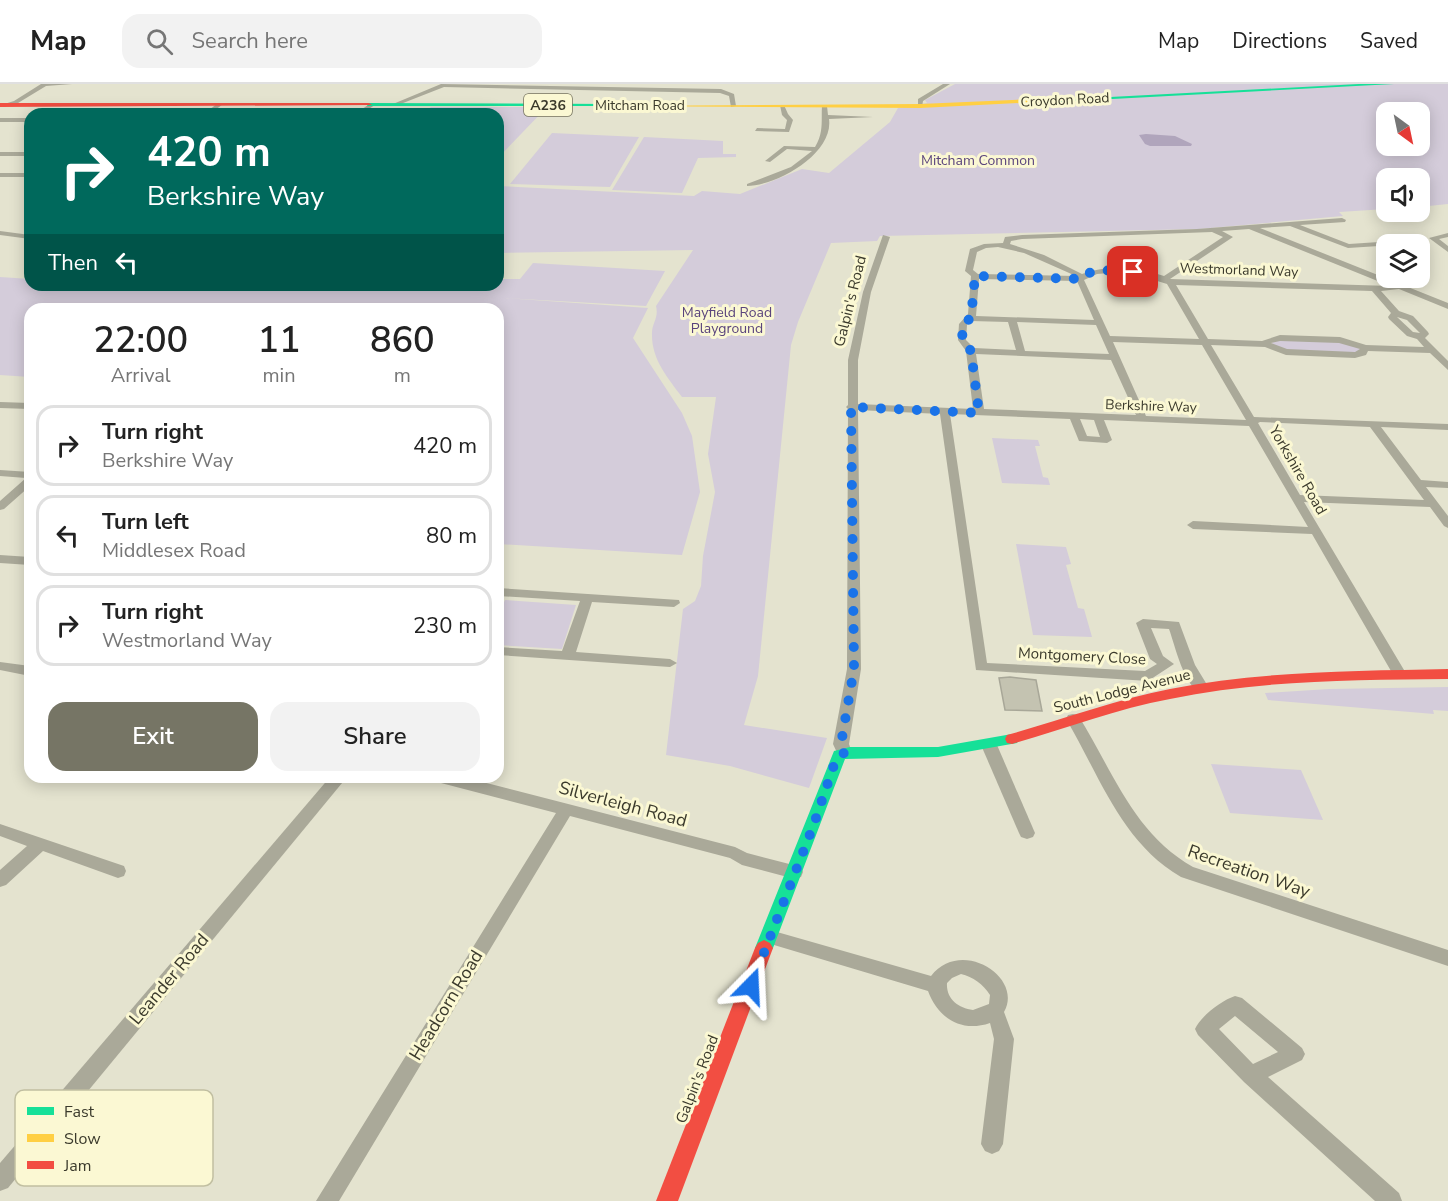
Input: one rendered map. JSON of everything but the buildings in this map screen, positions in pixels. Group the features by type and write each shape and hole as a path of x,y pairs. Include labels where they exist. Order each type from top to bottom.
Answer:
{"main road":[{"name":"Croydon Road","path":"920,106 1391,84"},
{"name":"Mitcham Road","path":"2,105 782,106 826,111 920,106"},
{"name":"South Lodge Avenue","path":"844,753 931,753 989,745 1134,702 1202,688 1298,678 1448,674"},
{"name":"Galpin's Road","path":"667,1201 795,872 836,759 844,753"}],"street":[{"path":"2,105 16,102 45,84 69,84"},
{"path":"396,104 445,84 721,91 732,94 733,106"},
{"path":"920,106 920,100 947,84"},
{"path":"415,89 420,94"},
{"path":"215,108 220,104"},
{"path":"367,108 373,104"},
{"path":"757,130 786,132 790,120 784,115 782,106"},
{"path":"749,185 796,168 816,149 825,132 826,111 870,117"},
{"path":"0,120 24,120"},
{"path":"768,161 784,147 816,149"},
{"path":"0,154 24,154"},
{"path":"0,175 24,175"},
{"path":"1006,244 1008,239 1022,237 1214,230 1342,220"},
{"path":"1289,223 1348,246 1376,244"},
{"path":"1250,227 1376,278"},
{"path":"1214,230 1229,237"},
{"path":"0,233 24,236"},
{"path":"1168,280 1229,237 1245,233 1262,233"},
{"path":"1448,235 1433,238 1448,250"},
{"name":"Galpin's Road","path":"844,753 841,744 854,669 851,407 855,344 871,276 886,237"},
{"path":"971,318 975,276 969,271 974,250 1006,244 1081,277 1143,420"},
{"name":"Westmorland Way","path":"975,276 1081,277 1118,271 1168,280 1374,288"},
{"name":"Yorkshire Road","path":"1168,280 1253,421 1400,675"},
{"path":"1374,288 1396,313 1410,318 1425,334 1420,337 1448,367"},
{"path":"1402,288 1448,306"},
{"path":"979,413 971,351 962,342 963,324 971,318 1100,323"},
{"path":"1012,320 1021,353"},
{"path":"1266,344 1267,340 1280,338 1345,340 1365,348 1432,350"},
{"path":"1107,339 1266,344 1286,352 1355,355 1363,353 1365,348"},
{"path":"971,351 1114,357"},
{"path":"0,405 24,406"},
{"name":"Berkshire Way","path":"851,407 1143,420 1248,423 1259,419 1448,427"},
{"name":"Montgomery Close","path":"945,412 981,667 1143,677 1153,675 1167,664 1156,659 1143,623 1174,624 1184,651 1185,664 1202,688"},
{"path":"1074,417 1083,439 1107,440 1098,418"},
{"path":"1373,424 1448,524"},
{"path":"0,473 24,475"},
{"path":"1417,483 1448,485"},
{"path":"0,507 24,485"},
{"path":"1296,498 1433,504"},
{"path":"1193,525 1316,531"},
{"path":"0,559 24,561"},
{"path":"504,594 674,603"},
{"path":"567,657 587,597"},
{"path":"504,652 670,663"},
{"path":"1167,664 1185,664"},
{"path":"0,666 24,670"},
{"name":"Recreation Way","path":"1073,719 1141,835 1167,862 1187,872 1448,958"},
{"path":"989,745 1027,833"},
{"name":"Leander Road","path":"76,1090 334,783"},
{"name":"Silverleigh Road","path":"464,783 735,853 742,858 795,872"},
{"name":"Headcorn Road","path":"327,1201 566,809"},
{"path":"0,830 118,871"},
{"path":"0,880 40,844"},
{"path":"770,937 936,985"},
{"path":"970,967 980,970 995,984 999,993 998,1001 993,1013 980,1019 960,1017 943,1005 936,985 944,973 951,968 970,967"},
{"path":"992,1144 1004,1039 998,1019 993,1013"},
{"path":"1251,1075 1391,1201"},
{"name":"Leander Road","path":"0,1180 15,1162"}],"green space":[{"path":"955,84 1448,84 1448,204 1430,206 1430,168 1376,168 1376,210 1339,212 1343,216 1199,229 880,236 877,241 831,243 798,322 791,345 758,676 744,725 827,738 809,788 730,766 666,755 683,609 695,601 701,586 703,556 715,492 708,454 716,397 682,397 657,360 652,333 657,314 656,306 693,250 504,253 504,186 694,196 702,191 740,194 802,169 829,173 890,122 898,108 927,103 925,100"},
{"path":"547,107 504,152 504,108 430,108"},
{"path":"552,133 639,137 610,187 510,184"},
{"path":"644,137 723,141 723,154 736,154 736,157 698,158 682,193 612,190"},
{"path":"533,263 665,271 646,306 504,298 648,308 633,338 682,413 692,436 700,492 682,555 504,544 504,303 24,303 24,377 0,375 0,277 24,279 24,291 504,291 504,279 520,279"},
{"path":"1273,340 1333,341 1361,350 1358,353 1286,351 1272,344"},
{"path":"992,438 1038,440 1040,446 1035,446 1043,477 1048,478 1050,485 1002,483"},
{"path":"1016,544 1066,547 1071,564 1066,565 1078,608 1084,609 1092,637 1033,635"},
{"path":"505,600 576,605 562,649 504,645"},
{"path":"1448,687 1448,711 1433,710 1434,714 1268,700 1265,693 1329,689"},
{"path":"1211,764 1301,770 1323,820 1230,813"}],"shaded area":[{"path":"1139,135 1175,136 1192,144 1191,146 1150,146 1145,144"}],"traffic: fast":[{"path":"1056,100 1391,84"},
{"path":"369,105 618,106"},
{"path":"764,948 839,755 850,752 938,752 1012,739"}],"traffic: slow":[{"path":"618,106 920,106 1056,100"}],"traffic: jam":[{"path":"0,105 369,105"},
{"path":"1012,739 1130,704 1205,688 1274,680 1448,674"},
{"path":"667,1201 764,948"}],"route":[{"path":"751,986 814,824 836,759 844,753 841,744 854,669 851,407 979,413 971,351 962,340 963,324 971,318 975,276 1080,279 1084,274 1096,272 1133,272"}],"park label":[{"name":"Mitcham Common","path":"978,160"},
{"name":"Mayfield Road Playground","path":"727,320"}]}
